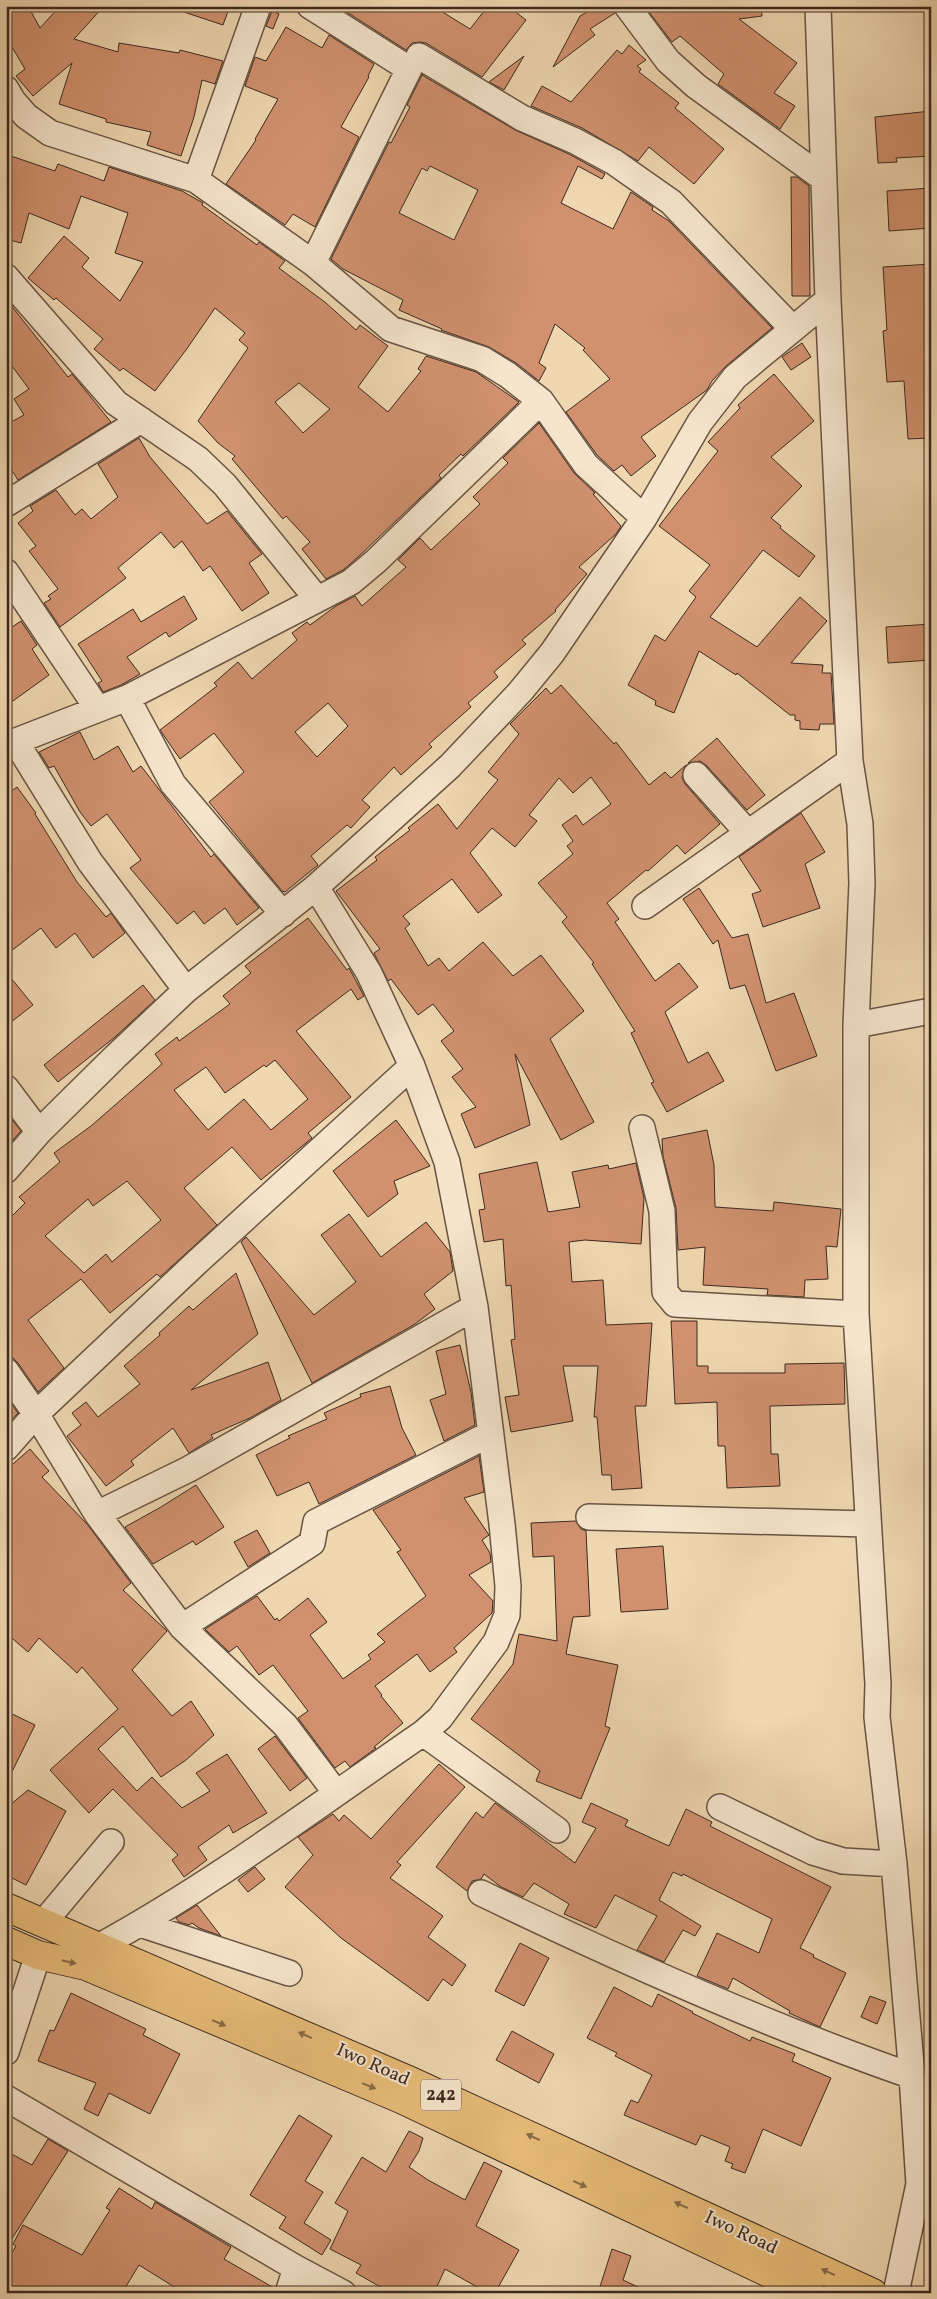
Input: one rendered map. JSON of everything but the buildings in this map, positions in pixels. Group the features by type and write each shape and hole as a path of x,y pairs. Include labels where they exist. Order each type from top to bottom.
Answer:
{"main road":[{"name":"Iwo Road","path":"6,1907 100,1946 404,2089 811,2293"},
{"name":"Iwo Road","path":"6,1942 38,1955 86,1966 404,2089 873,2293"}],"street":[{"path":"196,180 258,6"},
{"path":"310,6 409,69 313,264"},
{"path":"627,6 668,60 696,86 824,179"},
{"path":"818,6 828,300 850,761 860,824 862,883 856,1025 856,1314 878,1684 877,1717 894,1864 919,2184 896,2293"},
{"path":"419,56 522,118 575,141 614,162 671,202 792,328"},
{"path":"6,89 13,101 26,116 50,134 196,180 313,264 391,329 482,359 508,375 542,401 586,465 644,518"},
{"path":"6,277 116,403 198,459 225,485 317,599"},
{"path":"6,1170 39,1132 186,990 316,887 414,801 520,692 552,653 644,518 700,422 735,377 828,300"},
{"path":"186,990 90,862 11,744 97,708 127,698 351,582 376,561 542,401"},
{"path":"6,504 141,420"},
{"path":"6,572 97,708"},
{"path":"127,698 173,784 283,914"},
{"path":"645,906 850,761"},
{"path":"696,774 748,833"},
{"path":"100,1946 140,1924 231,1865 423,1733 440,1718 496,1642 508,1615 508,1586 502,1524 475,1307 447,1162 412,1066 369,973 316,887"},
{"path":"856,1025 931,1012"},
{"path":"6,1448 36,1414 196,1263 412,1066"},
{"path":"6,1088 39,1132"},
{"path":"642,1128 662,1211 665,1292 670,1300 675,1304 856,1314"},
{"path":"97,1514 189,1470 475,1307"},
{"path":"6,1371 36,1414 97,1514 182,1627 285,1725 336,1793"},
{"path":"182,1627 312,1543 316,1522 490,1434"},
{"path":"589,1517 868,1524"},
{"path":"423,1733 557,1830"},
{"path":"720,1807 813,1852 844,1861 894,1864"},
{"path":"44,1922 111,1842"},
{"path":"481,1893 588,1945 692,1990 835,2050 912,2076"},
{"path":"140,1924 289,1973"},
{"path":"6,2052 38,1955"},
{"path":"6,2098 342,2293"},
{"path":"288,2293 296,2268"}]}
